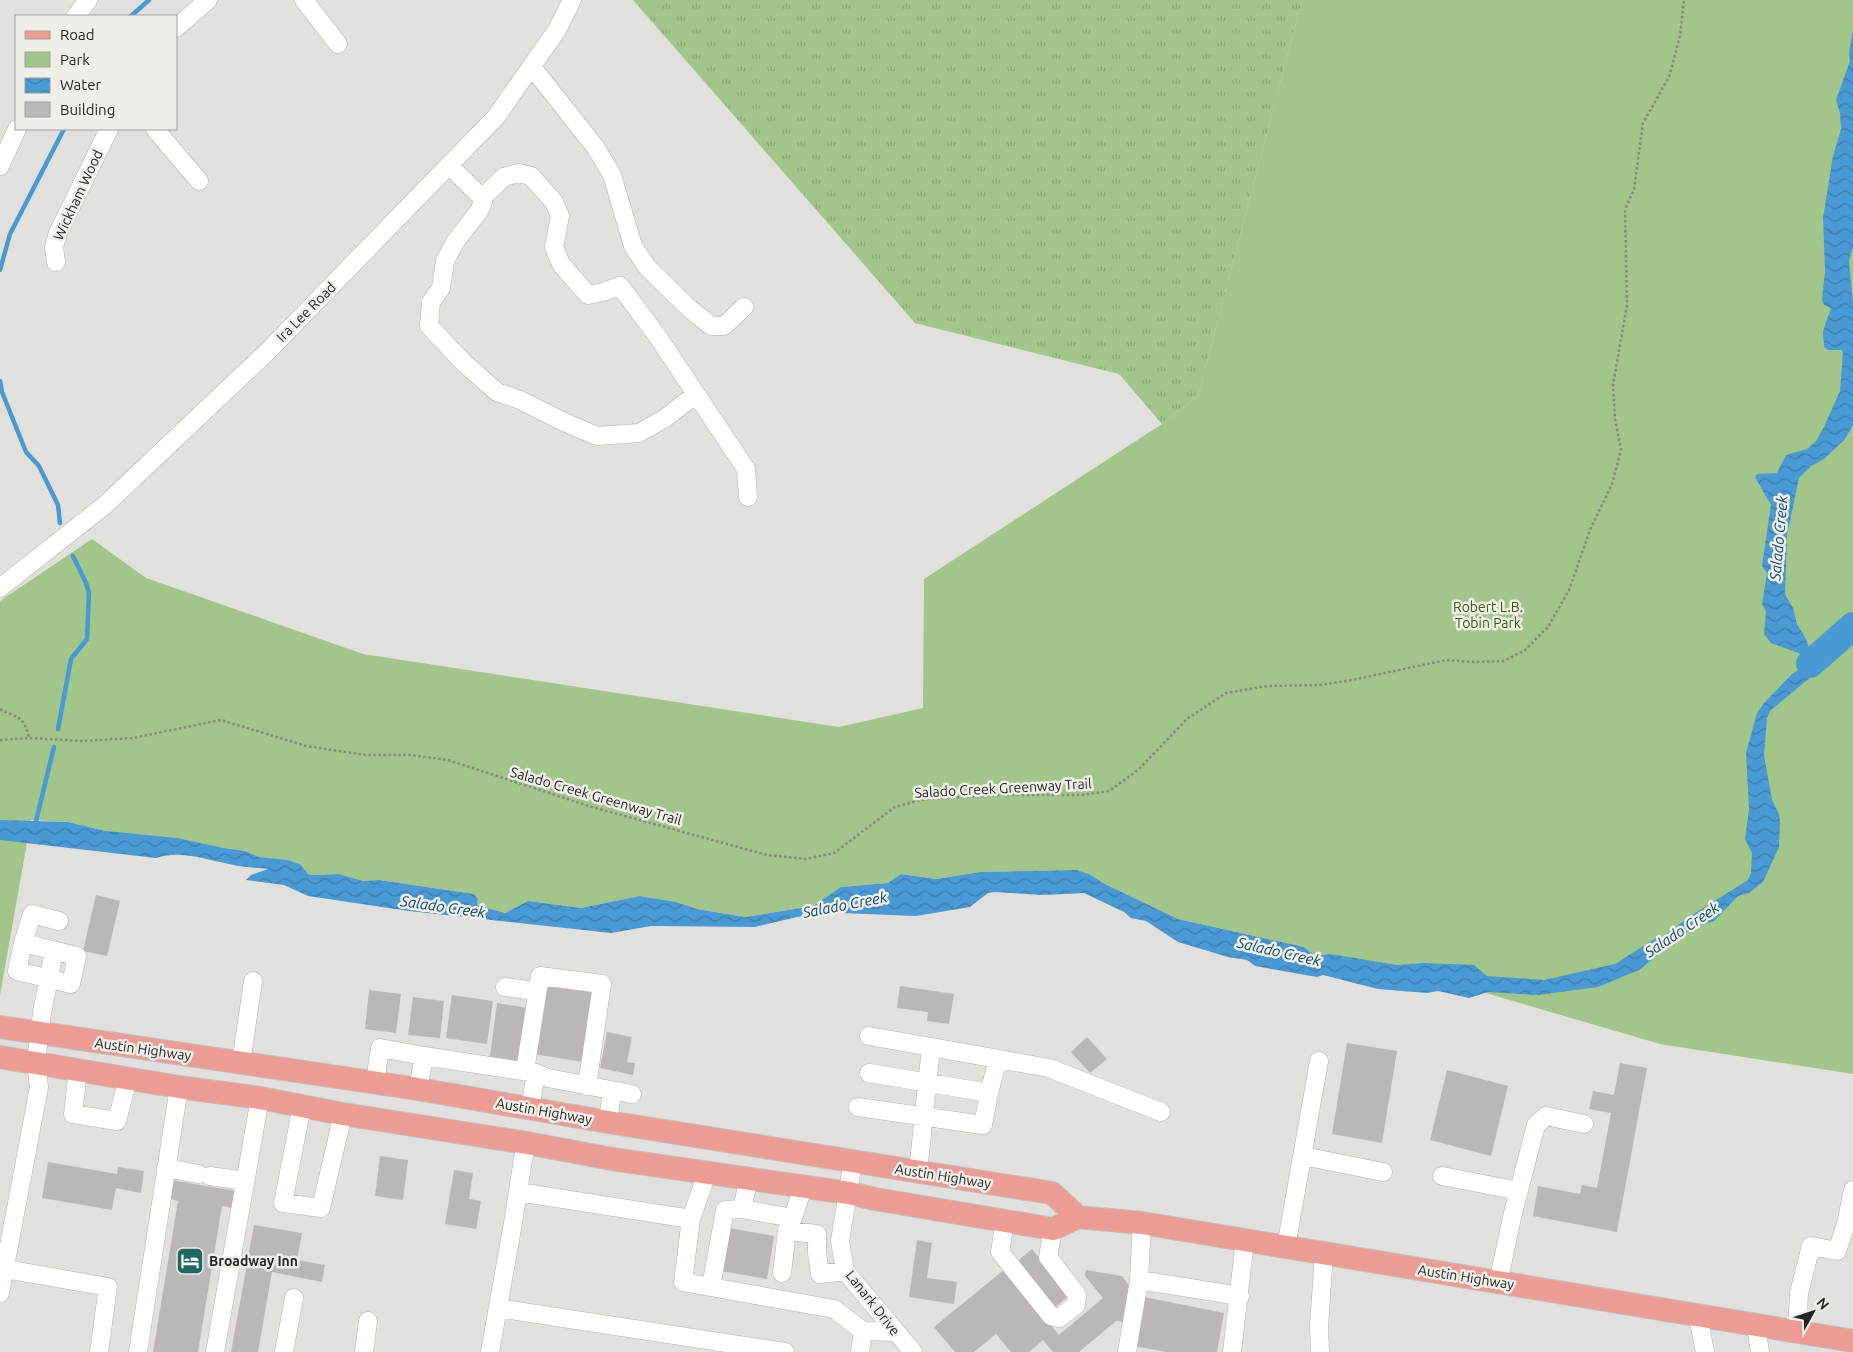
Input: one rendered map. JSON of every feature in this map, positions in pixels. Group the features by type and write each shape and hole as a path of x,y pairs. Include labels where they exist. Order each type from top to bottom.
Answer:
{"main road":[{"name":"Austin Highway","path":"0,1028 375,1082 608,1122 1052,1193 1078,1217 1142,1223 1853,1341"},
{"path":"0,1056 78,1071 260,1098 343,1114 527,1143 612,1159 849,1193 1053,1229 1078,1217"}],"street":[{"path":"77,15 88,0"},
{"path":"178,26 208,0"},
{"path":"304,0 338,44"},
{"name":"Ira Lee Road","path":"0,588 105,505 267,352 496,117 557,30 572,0"},
{"path":"532,67 568,111 612,175 633,246 647,267 690,310 711,326 724,326 744,307"},
{"path":"0,166 16,130"},
{"name":"Wickham Wood","path":"56,262 54,247 58,233 109,130"},
{"path":"156,130 199,181"},
{"path":"449,165 484,202 455,242 446,261 441,288 430,302 429,326 464,363 497,392 520,400 597,436 639,433 664,420 696,394"},
{"path":"482,198 504,177 519,173 531,176 554,202 560,216 554,247 561,264 588,295 620,286 746,469 748,497"},
{"path":"23,944 78,956 71,984 17,971 23,944 32,914 59,921"},
{"path":"0,1293 2,1269 38,1087 36,1062 42,1013 54,951"},
{"path":"530,1109 537,991 540,976 602,984 587,1086"},
{"path":"241,1063 253,981"},
{"path":"505,987 537,991"},
{"path":"869,1036 1049,1068 1162,1112"},
{"path":"918,1172 931,1047"},
{"path":"375,1082 380,1048 531,1072 548,1078 632,1094"},
{"path":"418,1089 424,1056"},
{"path":"858,1107 983,1125 998,1059"},
{"path":"1286,1247 1318,1062"},
{"path":"78,1071 73,1114 117,1121 128,1078"},
{"path":"869,1073 989,1093"},
{"path":"138,1352 178,1087"},
{"path":"608,1122 612,1090"},
{"path":"215,1352 260,1098"},
{"path":"302,1106 283,1203 321,1208 343,1114"},
{"path":"1498,1282 1536,1125 1546,1116 1584,1124"},
{"path":"490,1352 527,1143"},
{"path":"1303,1156 1383,1172"},
{"name":"Lanark Drive","path":"853,1161 840,1242 846,1272 913,1352"},
{"path":"166,1168 245,1180"},
{"path":"707,1173 691,1220 683,1282 834,1309 862,1331 896,1332"},
{"path":"1442,1176 1519,1191"},
{"path":"742,1209 749,1178"},
{"path":"711,1287 725,1210 742,1209 793,1218 803,1187"},
{"path":"1797,1331 1799,1294 1811,1246 1837,1251 1846,1224 1853,1190"},
{"path":"518,1192 691,1220"},
{"path":"1005,1221 1000,1252 1051,1316 1059,1318 1076,1305 1077,1295 1048,1257 1053,1229"},
{"path":"1127,1352 1139,1280 1142,1223"},
{"path":"782,1273 787,1232 817,1234 820,1274 846,1272"},
{"path":"1232,1352 1245,1240"},
{"path":"1320,1352 1319,1326 1324,1254"},
{"path":"2,1269 108,1287 99,1352"},
{"path":"1139,1280 1240,1296"},
{"path":"284,1352 294,1298"},
{"path":"498,1308 785,1352"},
{"path":"1698,1316 1705,1352"},
{"path":"364,1352 368,1322"},
{"path":"1756,1325 1760,1352"},
{"path":"860,1352 862,1331"}],"path":[{"name":"Salado Creek Greenway Trail","path":"0,740 29,738 82,741 134,738 221,720 306,746 366,755 411,756 448,760 592,807 766,854 806,859 834,853 895,807 925,800 1001,795 1082,795 1108,791 1138,770 1187,719 1226,693 1266,686 1318,685 1352,680 1446,660 1474,662 1504,661 1525,650 1548,627 1570,590 1590,530 1612,484 1620,450 1615,418 1613,385 1627,305 1625,210 1634,189 1643,123 1669,77 1680,36 1684,0"},
{"path":"0,709 19,717 27,729 29,738"}],"green space":[{"path":"633,0 1302,0 1198,396 1162,424 1119,374 915,323"},
{"name":"Robert L.B. Tobin Park","path":"1302,0 1853,0 1853,1074 1660,1044 1438,979 1330,954 1315,956 1304,947 1178,919 1105,884 1089,874 1077,870 980,872 936,879 901,874 889,883 841,887 813,906 745,917 697,909 676,902 640,896 581,908 528,901 505,913 477,905 478,899 474,894 379,880 363,881 339,874 308,874 300,864 288,860 259,857 245,851 106,831 68,822 31,820 0,995 0,601 92,539 146,578 363,654 839,727 923,708 924,579 1162,424 1198,396"}],"water":[{"name":"Salado Creek","path":"1853,30 1853,247 1849,261 1853,303 1853,425 1845,439 1824,459 1811,466 1799,478 1787,535 1785,594 1793,608 1797,624 1806,639 1816,669 1812,676 1770,711 1767,718 1764,755 1772,800 1779,814 1779,847 1763,882 1749,893 1738,896 1714,921 1691,929 1639,970 1598,987 1538,995 1488,992 1469,998 1438,991 1427,993 1378,989 1323,975 1317,977 1255,966 1247,960 1228,957 1178,942 1146,921 1131,918 1124,912 1084,893 1042,895 995,892 988,893 970,907 916,916 842,913 797,917 755,927 651,926 611,933 409,911 308,896 284,885 246,880 251,875 268,869 239,866 192,856 174,855 156,858 0,840 0,820 68,822 106,831 177,838 245,851 259,857 288,860 300,864 308,874 339,874 363,881 379,880 474,894 478,899 477,905 505,913 528,901 581,908 640,896 676,902 697,909 745,917 813,906 841,887 888,883 901,874 936,879 980,872 1077,870 1089,874 1105,884 1178,919 1304,947 1315,956 1330,954 1397,965 1424,963 1474,965 1487,976 1544,980 1615,964 1656,938 1662,937 1692,915 1748,880 1751,873 1752,853 1745,839 1749,809 1746,753 1757,713 1792,674 1804,667 1805,661 1801,654 1771,643 1764,634 1766,611 1762,604 1767,573 1762,566 1771,505 1755,477 1757,474 1777,473 1786,455 1807,449 1816,441 1840,391 1843,352 1841,350 1828,350 1824,347 1823,331 1831,308 1824,305 1822,300 1825,271 1823,218 1833,156 1841,129 1840,113 1836,100 1850,61 1849,52"}],"building":[{"path":"96,895 120,901 107,956 83,951"},
{"path":"546,980 596,988 583,1062 534,1054"},
{"path":"900,986 954,994 949,1024 927,1021 928,1012 897,1008"},
{"path":"369,990 401,994 396,1033 365,1029"},
{"path":"452,995 493,1001 487,1044 446,1038"},
{"path":"413,997 444,1001 440,1038 408,1035"},
{"path":"497,1003 527,1008 519,1069 489,1064"},
{"path":"607,1032 632,1037 627,1062 635,1063 633,1075 600,1068"},
{"path":"1087,1037 1107,1059 1090,1073 1071,1052"},
{"path":"1347,1043 1397,1051 1382,1143 1332,1134"},
{"path":"1620,1063 1647,1068 1617,1232 1533,1216 1538,1186 1580,1194 1582,1185 1597,1188 1611,1113 1589,1109 1593,1091 1614,1095"},
{"path":"1447,1070 1508,1086 1491,1156 1430,1140"},
{"path":"380,1156 408,1160 403,1200 375,1196"},
{"path":"48,1162 117,1174 118,1167 144,1171 141,1193 116,1188 112,1210 42,1198"},
{"path":"454,1170 473,1173 469,1199 481,1201 476,1229 445,1224"},
{"name":"Broadway Inn","path":"171,1180 236,1191 233,1208 222,1206 198,1352 153,1352 178,1201 167,1198"},
{"path":"254,1225 302,1233 297,1260 325,1265 322,1282 272,1272 258,1352 231,1352"},
{"path":"729,1228 774,1236 767,1279 721,1271"},
{"path":"917,1240 932,1243 927,1278 957,1282 954,1304 909,1297"},
{"path":"1032,1249 1069,1296 1054,1308 1015,1263"},
{"path":"1005,1269 1059,1335 1103,1298 1085,1276 1086,1270 1122,1276 1131,1288 1125,1322 1116,1321 1079,1352 1053,1352 1043,1340 1029,1352 1011,1352 996,1334 974,1352 955,1352 934,1327"},
{"path":"1139,1296 1224,1313 1217,1352 1166,1352 1129,1345"}],"waterway":[{"path":"132,15 149,0"},
{"path":"0,270 10,234 63,130"},
{"path":"0,381 2,392 26,452 39,466 58,505 60,523"},
{"path":"58,729 71,659 87,639 89,593 73,556"},
{"path":"1810,664 1853,626"},
{"path":"35,825 54,747"}],"place":[{"name":"Broadway Inn","path":"190,1261"}]}
